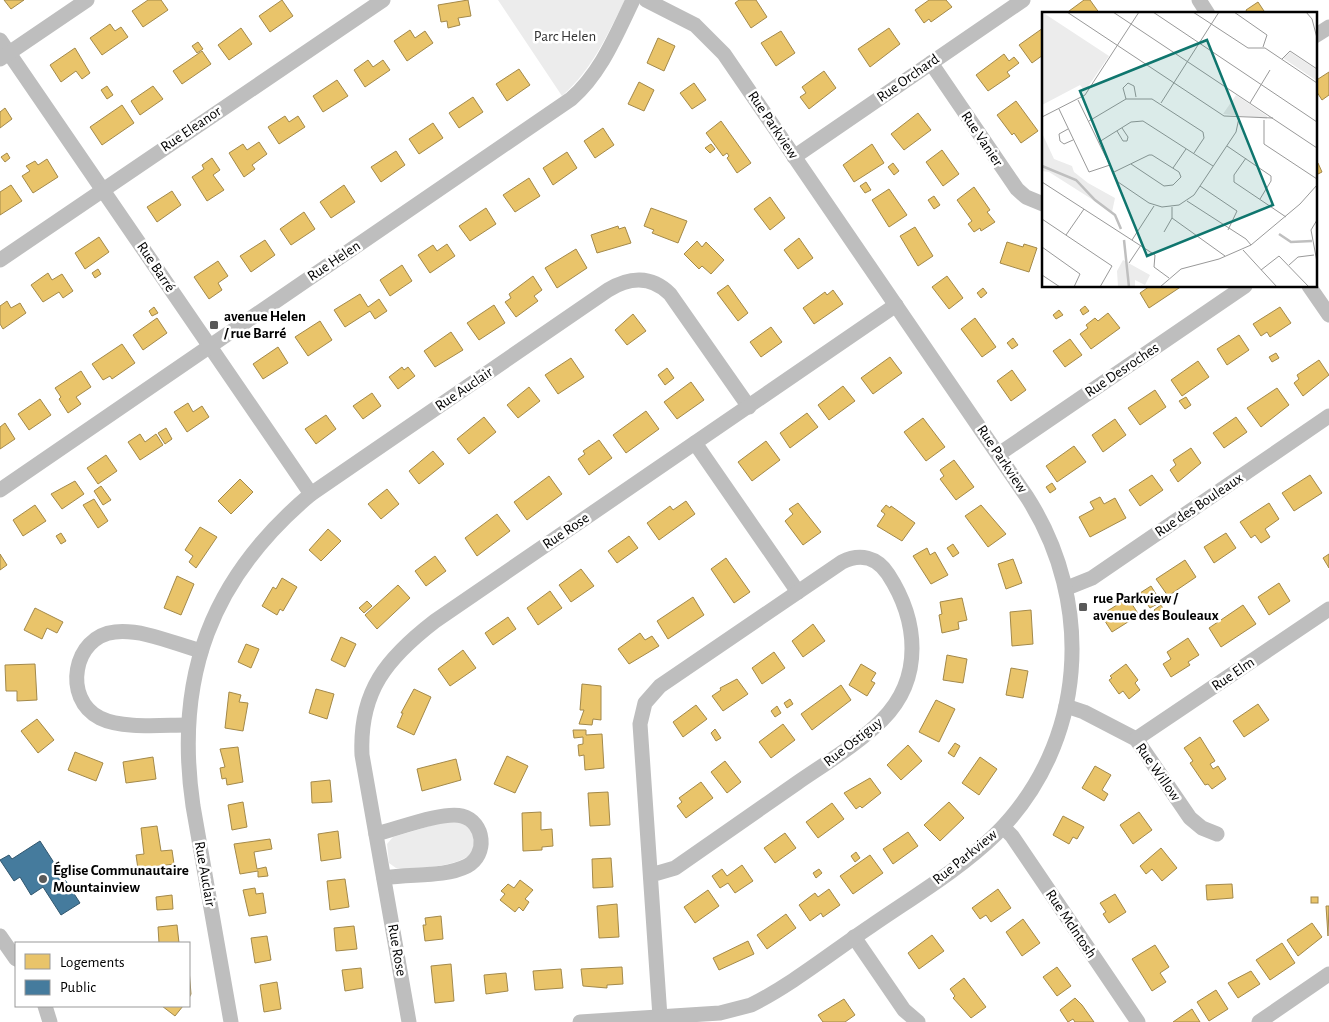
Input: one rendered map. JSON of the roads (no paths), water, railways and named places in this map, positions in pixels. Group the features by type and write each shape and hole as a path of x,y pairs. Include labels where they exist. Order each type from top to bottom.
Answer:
{"street":[{"path":"4,56 87,0"},
{"name":"Rue Eleanor","path":"0,260 383,0"},
{"name":"Rue Helen","path":"0,490 571,99 601,64 633,0"},
{"name":"Rue Parkview","path":"580,1022 728,1012 751,1005 954,868 1003,827 1024,801 1044,768 1066,706 1071,670 1073,637 1067,588 1044,524 999,454 713,40 688,20 646,0"},
{"name":"Rue Orchard","path":"794,157 1023,0"},
{"path":"1199,0 1207,12"},
{"path":"1316,35 1329,27"},
{"name":"Rue Barré","path":"0,40 4,56 103,189 311,494"},
{"name":"Rue Vanier","path":"931,63 1013,185 1026,197 1042,204"},
{"name":"Rue Auclair","path":"231,1022 191,797 187,724 192,687 201,651 219,607 241,567 273,528 311,494 608,290 629,280 651,281 670,294 749,407"},
{"name":"Rue Desroches","path":"999,454 1242,288"},
{"path":"1311,288 1329,315"},
{"name":"Rue Rose","path":"409,1022 363,760 362,734 371,694 392,658 407,643 435,621 896,305"},
{"name":"Rue des Bouleaux","path":"1067,588 1092,578 1329,416"},
{"path":"696,443 798,592"},
{"name":"Rue Ostiguy","path":"651,875 672,870 850,746 881,721 902,692 912,658 912,632 901,598 880,564 866,558 851,558 660,686 645,703 640,724 660,1017"},
{"name":"Rue Elm","path":"1136,740 1329,609"},
{"path":"187,724 119,723 100,718 87,708 79,694 76,676 83,652 91,643 104,635 114,632 142,635 201,651"},
{"name":"Rue Willow","path":"1066,706 1084,712 1136,740 1190,818 1202,828 1217,834"},
{"path":"376,834 455,814 472,821 481,836 479,854 466,866 438,873 384,878"},
{"name":"Rue McIntosh","path":"1003,827 1012,836 1138,1022"},
{"path":"0,936 15,957"},
{"path":"854,937 904,1010 918,1022"},
{"path":"1259,1022 1329,974"},
{"path":"45,1007 50,1022"}],"place":[{"name":"avenue Helen / rue Barré","path":"214,325"},
{"name":"rue Parkview / avenue des Bouleaux","path":"1083,607"},
{"name":"Église Communautaire Mountainview","path":"43,879"}],"park label":[{"name":"Parc Helen","path":"565,36"}]}
